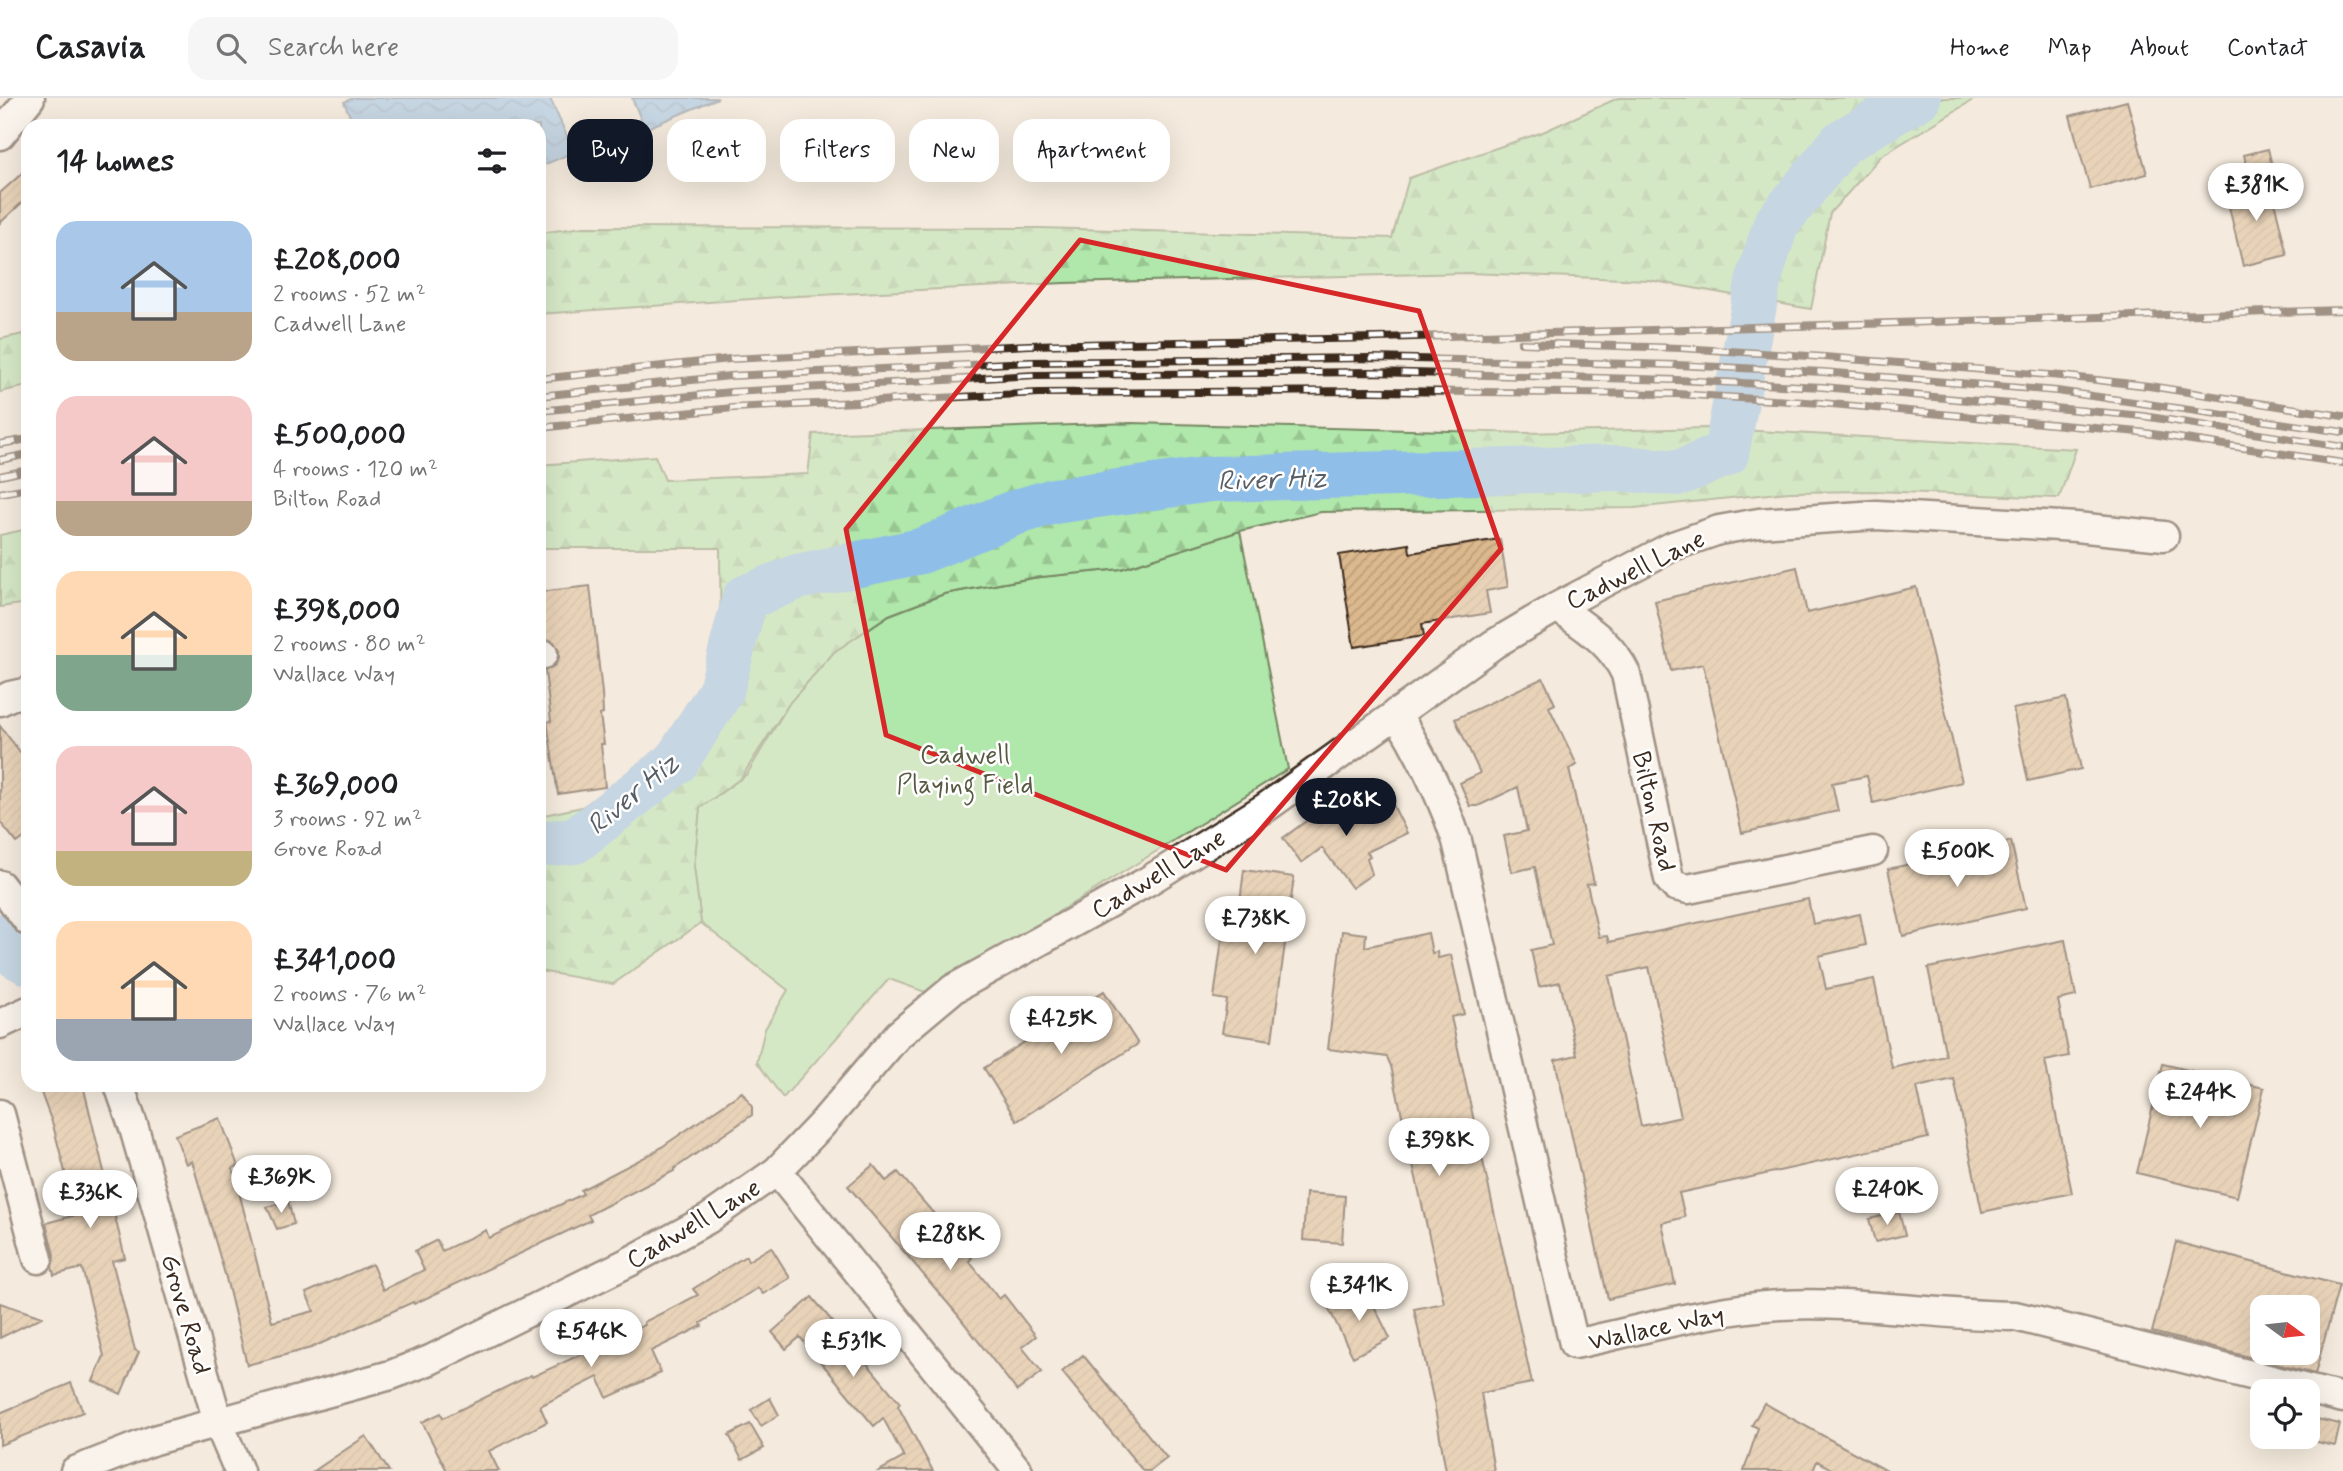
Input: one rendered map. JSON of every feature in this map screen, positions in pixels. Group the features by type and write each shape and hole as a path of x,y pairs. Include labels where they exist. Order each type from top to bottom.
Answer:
{"street":[{"path":"0,135 30,98"},
{"name":"Cadwell Lane","path":"75,1471 154,1440 391,1375 430,1360 629,1262 708,1219 777,1171 822,1124 898,1035 953,989 1148,881 1254,816 1494,644 1557,607 1683,541 1719,530 1759,523 1877,515 2076,527 2164,536"},
{"name":"Bilton Road","path":"1557,607 1609,646 1619,658 1626,674 1669,879 1675,886 1688,888 1872,851"},
{"path":"0,701 21,694"},
{"name":"Wallace Way","path":"1396,713 1422,755 1457,841 1574,1344 1718,1313 1780,1305 1874,1306 2015,1316 2343,1398"},
{"path":"0,885 21,912"},
{"path":"0,1024 21,1014"},
{"name":"Grove Road","path":"121,1092 218,1422 239,1471"},
{"path":"1,1120 38,1259"},
{"path":"777,1171 1013,1469"}],"highlighted area":[{"path":"1080,240 1419,311 1501,549 1226,870 886,735 846,529"}],"green space":[{"path":"1618,98 1976,98 1881,156 1830,213 1811,309 1649,280 1469,273 1064,283 779,297 546,314 546,232 583,227 1040,228 1392,238 1409,178 1543,132"},
{"path":"21,334 21,388 0,392 0,339"},
{"path":"1132,423 1527,433 1705,428 2076,449 2059,498 1873,491 1789,492 1634,508 1321,512 1240,531 1121,569 1032,578 944,594 889,615 834,652 790,702 741,778 700,808 694,867 701,923 613,984 546,972 546,815 582,807 647,764 690,719 721,677 720,548 546,548 546,464 655,456 665,480 808,474 813,434"},
{"path":"21,530 21,604 0,607 0,535"},
{"name":"Cadwell Playing Field","path":"1240,531 1288,769 925,992 889,979 783,1098 757,1062 765,1029 788,990 701,923 694,867 700,808 747,774 790,702 834,652 889,615 944,594 1039,577 1121,569"}],"water":[{"path":"353,98 550,98 567,136 567,155 546,164 546,119 351,119 344,102"},
{"path":"632,98 718,98 653,126 653,119 641,119"}],"building":[{"path":"2127,101 2147,174 2090,189 2070,116"},
{"path":"2268,149 2275,178 2251,183 2244,155"},
{"path":"21,174 21,204 0,223 0,193"},
{"path":"2269,180 2287,255 2243,266 2225,190"},
{"path":"1500,539 1508,587 1486,591 1490,613 1422,624 1424,636 1354,647 1339,555 1409,544 1410,553"},
{"path":"1797,567 1807,613 1916,587 1962,782 1873,803 1867,776 1832,783 1838,811 1742,833 1703,664 1671,671 1655,601"},
{"path":"590,586 602,693 603,714 600,715 605,787 558,794 547,722 551,721 546,670 555,665 559,651 554,642 546,639 546,591"},
{"path":"1543,678 1555,704 1549,707 1577,765 1569,769 1594,883 1587,884 1599,937 1607,936 1609,942 1808,899 1813,924 1860,914 1866,945 1819,956 1826,989 1874,979 1892,1068 1946,1056 1928,968 2065,940 2076,996 2058,1000 2069,1056 2045,1061 2072,1193 1982,1212 1954,1079 1917,1087 1928,1138 1679,1193 1685,1217 1662,1223 1675,1284 1608,1299 1555,1060 1577,1055 1560,982 1539,987 1531,950 1552,945 1535,867 1512,872 1504,836 1527,831 1518,787 1478,806 1470,806 1460,783 1480,773 1455,719","holes":["1649,967 1681,1117 1641,1126 1609,976"]},
{"path":"2066,698 2081,769 2028,781 2013,709"},
{"path":"0,726 21,753 21,840 17,843 0,822"},
{"path":"1342,795 1361,821 1393,805 1407,833 1367,852 1372,874 1352,888 1322,848 1301,863 1283,838"},
{"path":"2011,841 2026,908 1903,936 1888,869"},
{"path":"1244,870 1294,877 1272,1040 1222,1033 1227,1000 1214,998 1224,924 1237,926"},
{"path":"1342,931 1366,934 1365,947 1428,933 1432,953 1437,952 1438,958 1451,955 1464,1014 1451,1017 1532,1383 1481,1393 1494,1471 1446,1471 1414,1309 1444,1303 1391,1066 1387,1057 1328,1049"},
{"path":"1104,991 1138,1044 1017,1121 984,1068"},
{"path":"2163,1064 2264,1088 2237,1197 2137,1173"},
{"path":"41,1092 85,1092 125,1258 112,1261 135,1350 139,1352 121,1394 93,1381 104,1356 82,1268 54,1275 54,1255 46,1223 76,1215 53,1125"},
{"path":"742,1092 752,1107 752,1115 674,1171 588,1215 591,1220 414,1304 413,1302 311,1348 247,1365 226,1278 192,1161 186,1164 175,1135 220,1118 238,1166 233,1168 272,1322 314,1311 306,1293 372,1264 383,1290 424,1270 415,1251 437,1240 442,1251 486,1230 489,1238 583,1194 581,1190 653,1153"},
{"path":"873,1165 886,1181 898,1172 972,1258 969,1261 999,1299 1004,1295 1036,1336 1022,1347 1042,1372 1017,1391 957,1314 848,1186"},
{"path":"1306,1193 1345,1196 1342,1243 1303,1240"},
{"path":"288,1201 294,1224 277,1229 267,1207"},
{"path":"1899,1212 1905,1235 1875,1242 1869,1219"},
{"path":"2176,1242 2339,1285 2320,1355 2320,1295 2250,1295 2250,1357 2152,1332"},
{"path":"771,1247 790,1278 763,1294 758,1288 701,1323 702,1326 651,1351 661,1373 607,1398 598,1377 540,1406 547,1422 489,1451 499,1471 447,1471 422,1422 441,1413 443,1418 531,1375 532,1377 645,1325 644,1322 698,1295 693,1289 723,1270 746,1256 748,1261"},
{"path":"1365,1288 1390,1338 1353,1357 1328,1307"},
{"path":"812,1297 900,1403 898,1406 933,1471 879,1471 904,1457 883,1418 874,1426 800,1337 786,1349 772,1332"},
{"path":"0,1303 42,1317 0,1338"},
{"path":"1083,1355 1167,1458 1150,1471 1143,1471 1062,1372"},
{"path":"2280,1365 2317,1365 2315,1374"},
{"path":"71,1383 83,1412 0,1445 0,1413"},
{"path":"770,1398 779,1415 761,1426 751,1410"},
{"path":"1764,1403 1887,1471 1835,1471 1817,1461 1813,1471 1744,1471 1758,1428 1752,1425"},
{"path":"2320,1420 2340,1424 2335,1446 2320,1443"},
{"path":"750,1424 764,1448 742,1460 729,1435"},
{"path":"366,1436 389,1471 314,1471 351,1446"}],"waterway":[{"name":"River Hiz","path":"546,843 575,841 676,762 721,691 745,598 797,577 921,551 1014,513 1054,501 1211,479 1618,468 1679,473 1726,454 1759,278 1776,224 1842,142 1918,98"},
{"name":"River Hiz","path":"0,936 21,958"},
{"path":"0,964 17,956"}],"railway":[{"path":"546,378 730,359 1029,345 1378,338 2343,310"},
{"path":"1521,343 1681,348 2062,376 2149,386 2343,416"},
{"path":"546,395 730,376 1031,362 1371,358 1677,365 1823,372 2057,391 2343,432"},
{"path":"546,410 731,392 1036,375 1373,372 1677,380 1823,387 2143,416 2343,447"},
{"path":"546,427 733,408 1039,393 1372,391 1677,394 1821,403 2139,432 2343,463"},
{"path":"0,444 21,440"},
{"path":"0,460 21,456"},
{"path":"0,476 21,472"},
{"path":"0,493 21,489"}]}
